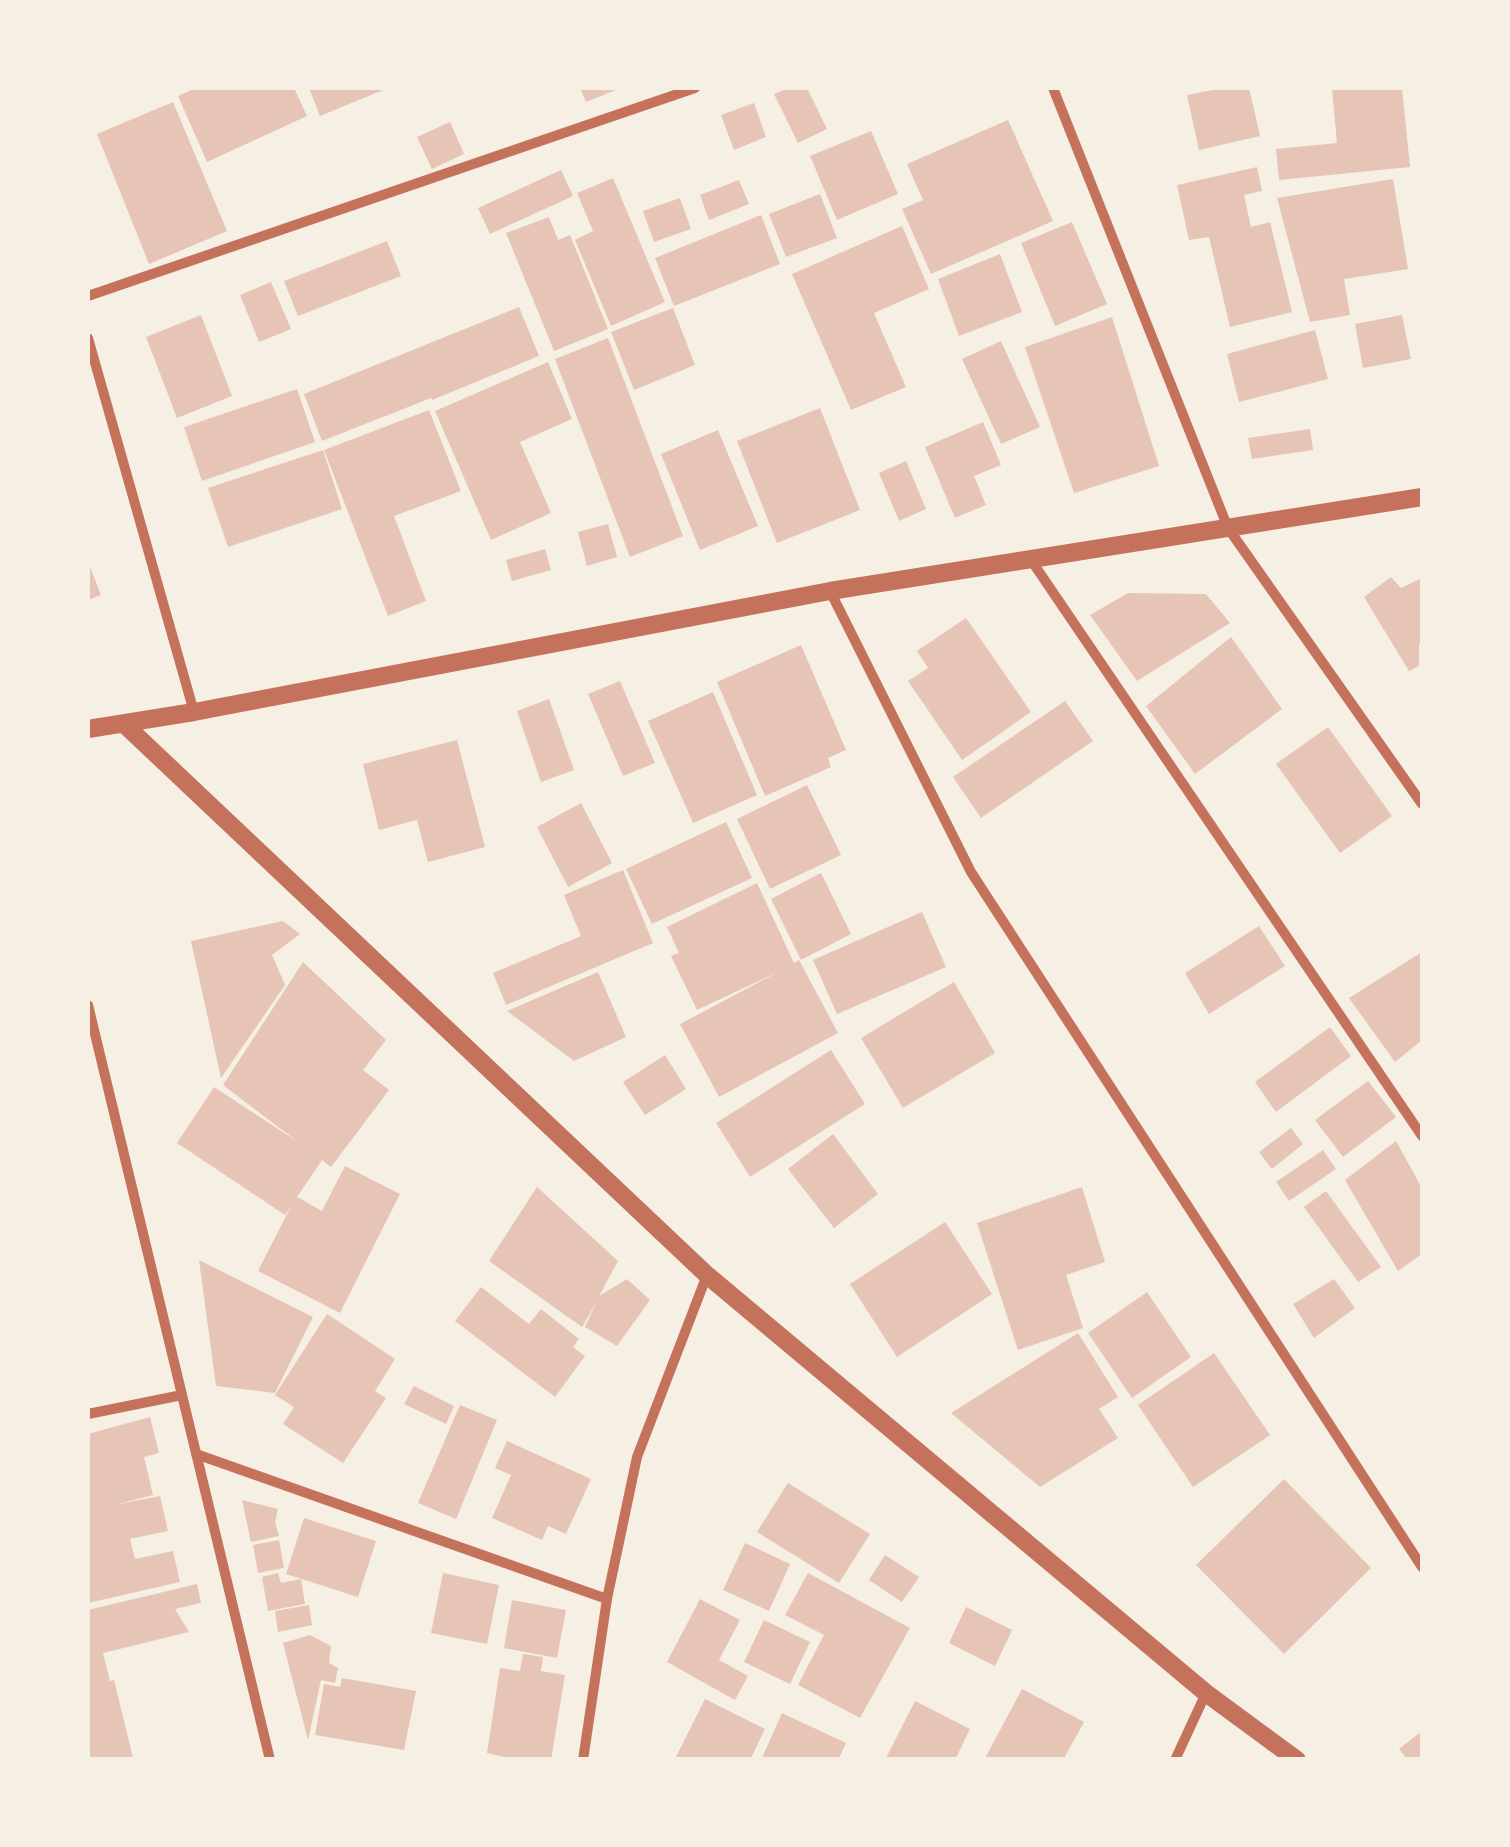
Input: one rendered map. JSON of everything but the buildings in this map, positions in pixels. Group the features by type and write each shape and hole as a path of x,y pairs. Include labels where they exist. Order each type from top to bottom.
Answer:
{"street":[{"path":"88,296 694,88"},
{"path":"1053,88 1228,528 1422,804"},
{"path":"88,338 194,712"},
{"path":"88,729 830,592 1422,497"},
{"path":"1031,560 1422,1136"},
{"path":"830,592 971,872 1422,1567"},
{"path":"124,724 708,1276 1206,1693 1297,1760"},
{"path":"88,1005 270,1760"},
{"path":"583,1760 607,1598 637,1457 708,1276"},
{"path":"88,1414 182,1395"},
{"path":"196,1454 607,1598"},
{"path":"1175,1760 1206,1693"}]}
